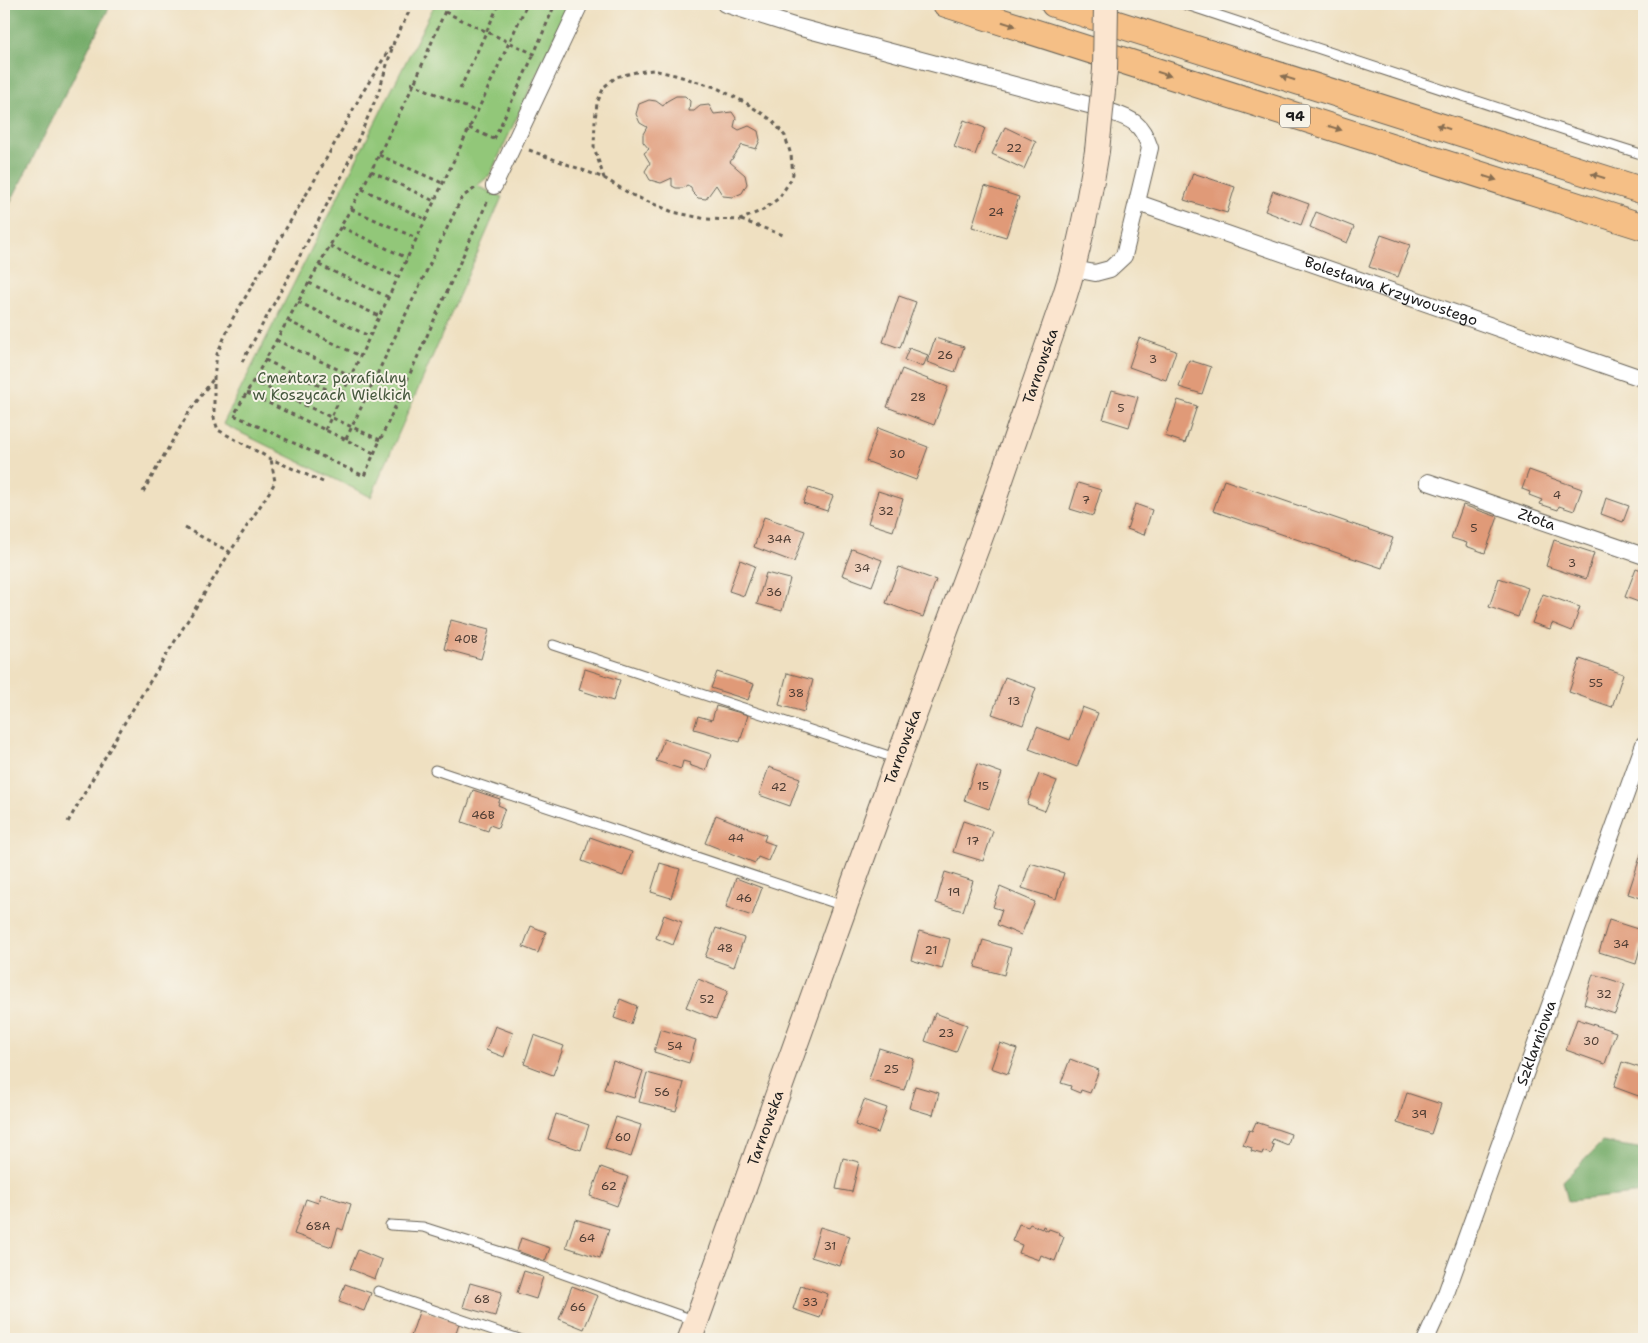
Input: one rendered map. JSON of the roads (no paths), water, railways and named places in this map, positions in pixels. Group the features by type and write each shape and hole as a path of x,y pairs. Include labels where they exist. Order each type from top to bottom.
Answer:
{"main road":[{"name":"94","path":"946,4 1644,228"},
{"name":"94","path":"1054,4 1644,191"}],"street":[{"path":"492,189 503,168 507,143 580,4"},
{"path":"725,4 803,28 1100,108 1134,121 1145,134 1150,148 1124,256 1110,269 1095,273 1074,269"},
{"name":"Tarnowska","path":"693,1330 986,523 1074,269 1089,204 1097,151 1105,70 1106,4"},
{"name":"Bolesława Krzywoustego","path":"1138,203 1644,380"},
{"name":"Złota","path":"1428,482 1644,556"},
{"name":"Szklarniowa","path":"1426,1339 1444,1299 1644,744"}],"lane":[{"path":"1184,4 1644,155"},
{"path":"553,645 899,759"},
{"path":"435,770 826,900 845,908"},
{"path":"390,1225 423,1227 504,1253 693,1330"},
{"path":"378,1291 519,1339"}],"park label":[{"name":"Cmentarz parafialny w Koszycach Wielkich","path":"332,386"}]}
